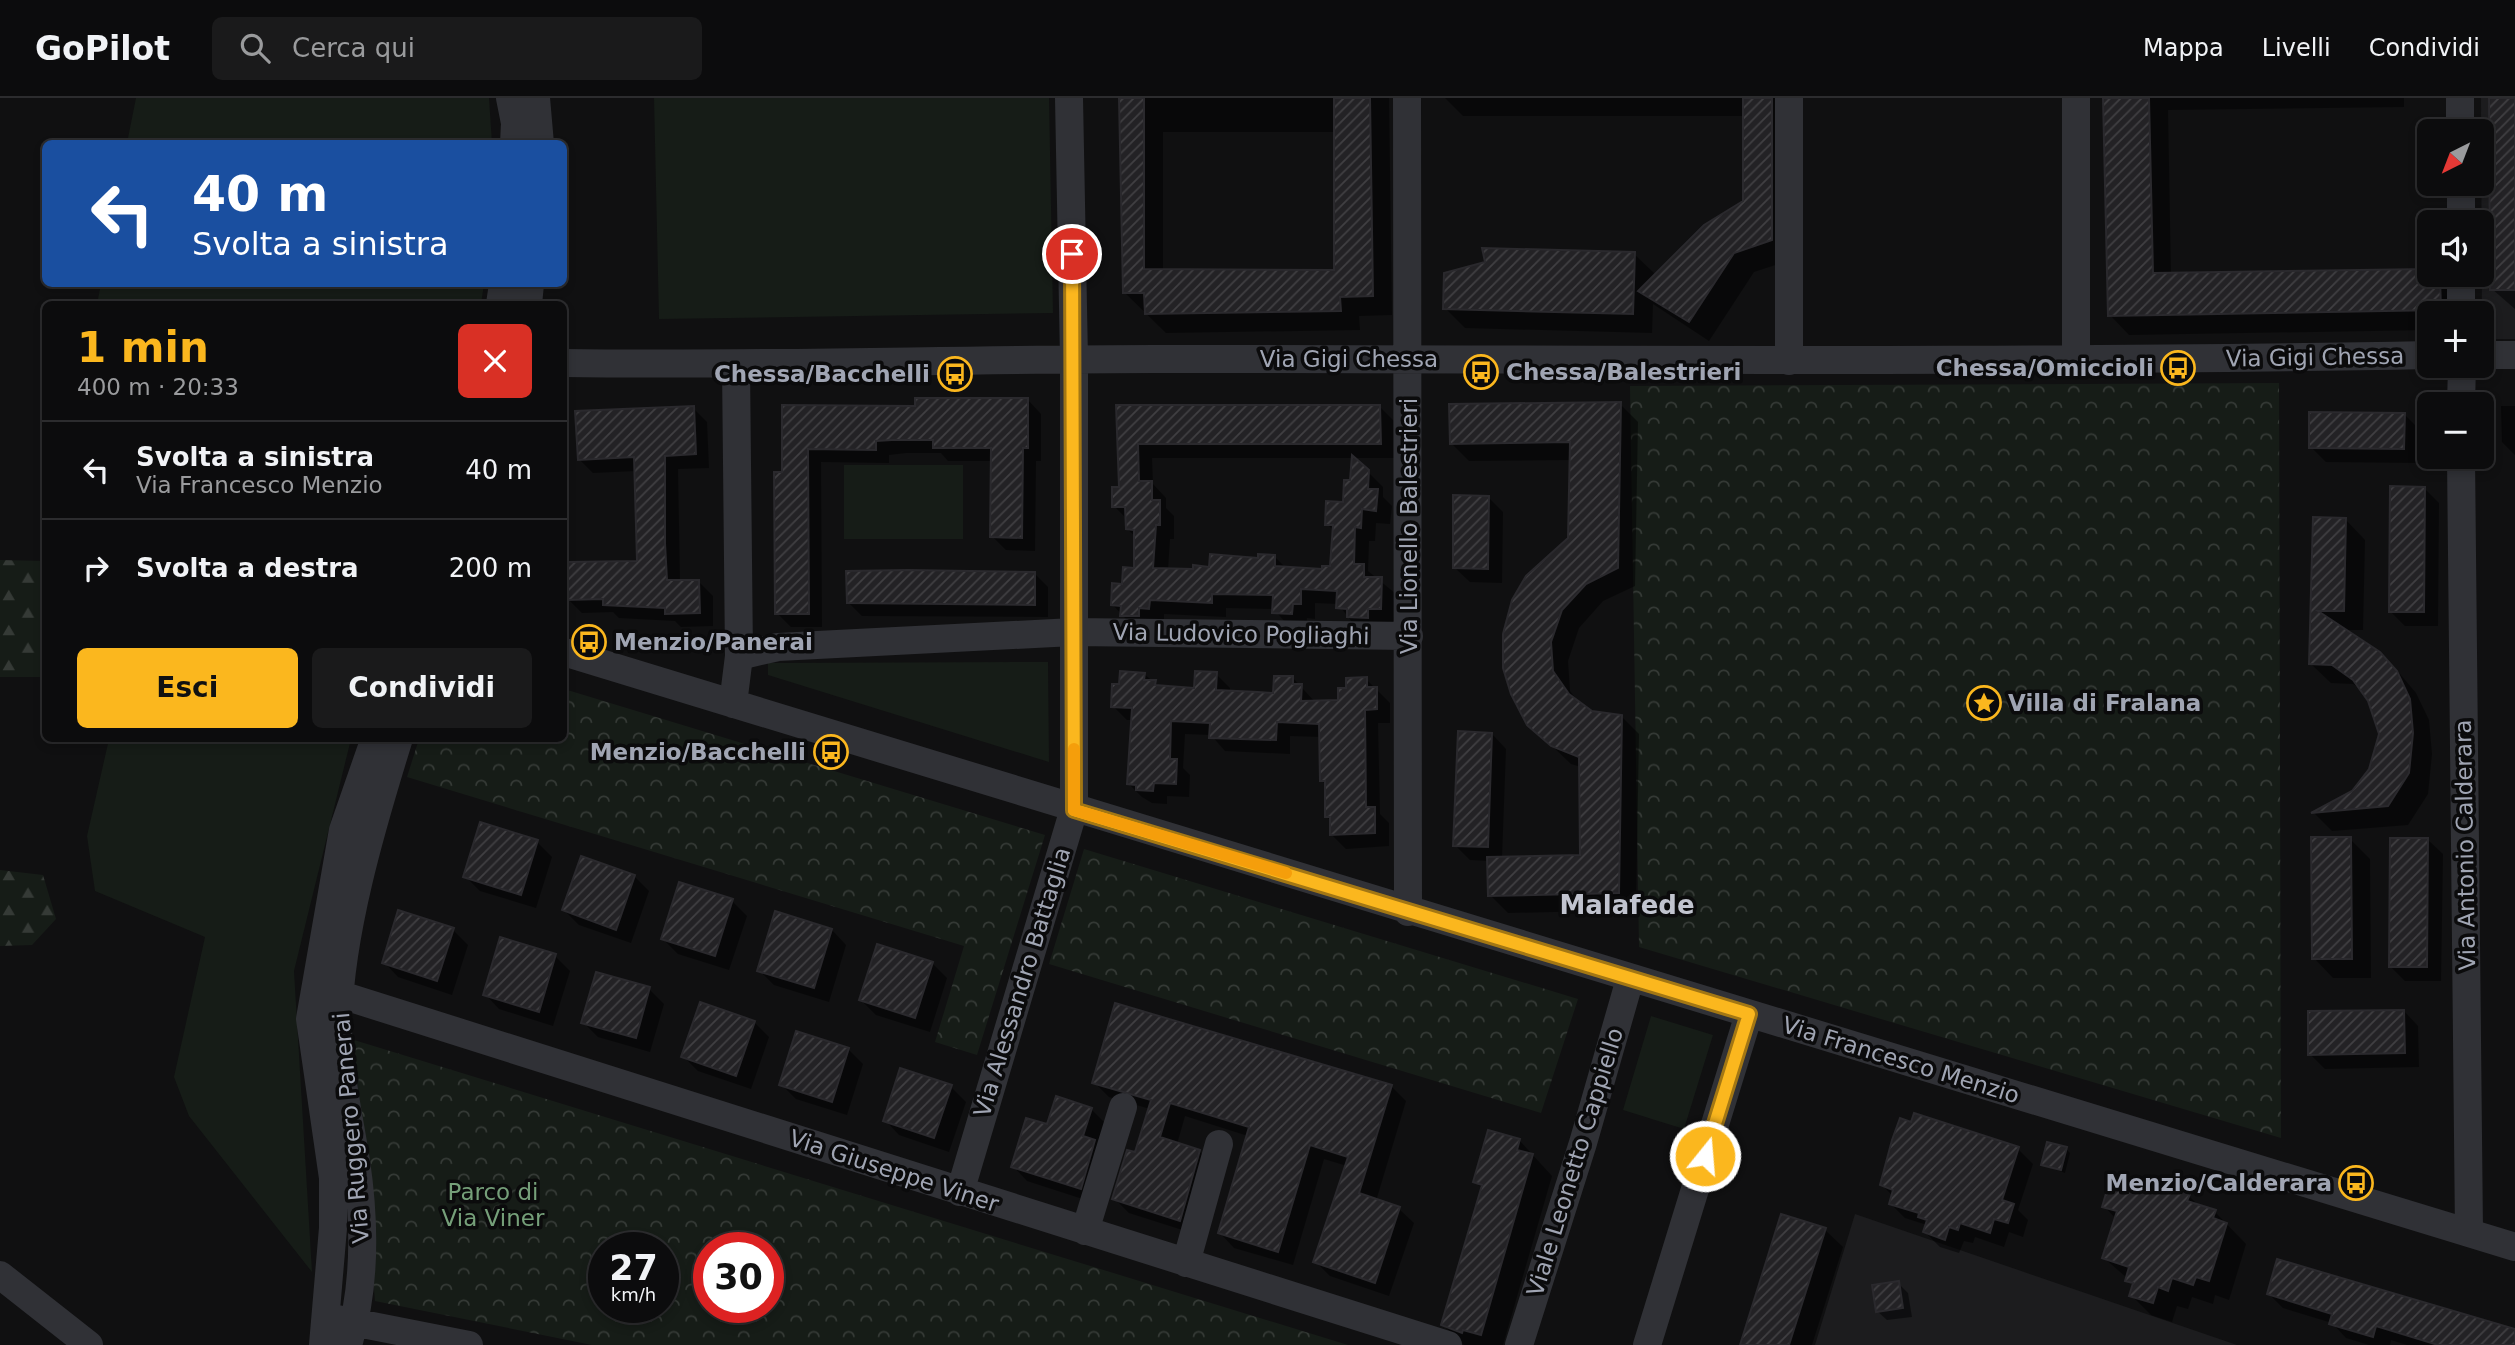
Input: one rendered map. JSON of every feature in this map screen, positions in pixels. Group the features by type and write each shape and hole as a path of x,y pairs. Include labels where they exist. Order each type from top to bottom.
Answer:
{"street":[{"path":"510,98 516,123 514,140"},
{"path":"536,98 540,140"},
{"name":"Via Alessandro Battaglia","path":"960,1192 1074,810 1074,359 1069,98"},
{"name":"Via Lionello Balestrieri","path":"1407,98 1408,912"},
{"path":"1789,98 1789,362"},
{"path":"2076,98 2076,359"},
{"path":"2460,98 2460,119"},
{"name":"Via Gigi Chessa","path":"567,363 736,366 1074,359 1789,362 2417,355"},
{"path":"2494,355 2515,355"},
{"path":"733,704 739,656 736,366"},
{"name":"Via Antonio Calderara","path":"2461,469 2469,1233"},
{"name":"Via Ludovico Pogliaghi","path":"739,656 778,647 1073,632 1409,636"},
{"name":"Via Francesco Menzio","path":"567,653 1408,912 2515,1247"},
{"name":"Via Ruggero Panerai","path":"351,1334 363,1223 338,1031 328,991 343,830 374,742"},
{"name":"Via Ruggero Panerai","path":"325,1332 333,1178 310,1019 328,991 359,889 398,742"},
{"name":"Viale Leonetto Cappiello","path":"1519,1345 1583,1143 1630,979"},
{"name":"Via Giuseppe Viner","path":"328,991 1448,1345"},
{"path":"1647,1345 1749,1014"},
{"path":"1085,1231 1123,1107"},
{"path":"1186,1263 1219,1144"},
{"path":"0,1276 89,1345"},
{"path":"325,1332 468,1345"}],"shaded area":[{"path":"2481,98 2515,98 2515,339 2494,339 2494,301 2482,301 2482,287 2494,287 2494,210 2481,210 2481,196 2494,196 2494,119 2481,119"},
{"path":"1855,1214 2237,1345 1815,1345"}],"green space":[{"path":"136,98 489,98 492,140 128,140"},
{"path":"654,98 1049,98 1053,313 659,319"},
{"path":"100,287 484,287 481,301 98,301"},
{"path":"2279,383 2281,1138 1639,947 1630,386"},
{"path":"844,465 963,465 963,539 844,539"},
{"path":"0,560 42,561 42,676 0,677"},
{"path":"1048,662 1049,762 768,675 768,663"},
{"path":"567,690 1045,835 977,1055 935,1042 964,946 407,777 418,742 567,742"},
{"path":"108,742 350,742 294,971 312,1272 189,1116 174,1077 205,937 95,891 87,836"},
{"path":"1084,849 1578,999 1541,1113 1049,964"},
{"path":"0,870 43,875 56,919 32,945 0,946"},
{"path":"1651,1016 1713,1035 1684,1129 1623,1110"},
{"name":"Parco di Via Viner","path":"354,1040 1348,1345 592,1345 375,1301"}],"building":[{"path":"1119,98 1144,98 1144,269 1334,270 1334,98 1370,98 1373,296 1340,297 1341,311 1145,314 1144,293 1123,293"},
{"path":"1743,98 1772,98 1772,240 1734,253 1689,322 1638,291 1704,225 1743,201"},
{"path":"2103,98 2149,98 2153,273 2417,269 2417,287 2440,287 2441,301 2417,301 2417,310 2108,316"},
{"path":"2489,98 2515,98 2515,290 2490,290 2490,287 2494,287 2494,210 2490,210 2490,196 2494,196 2494,119 2489,119"},
{"path":"1482,248 1635,252 1633,314 1443,309 1444,273 1485,262"},
{"path":"915,398 1028,398 1028,448 1023,448 1022,538 990,537 991,448 933,448 933,440 892,440 876,441 876,450 808,449 809,614 775,614 774,472 782,472 782,405 915,406"},
{"path":"1621,402 1618,568 1586,584 1562,610 1551,642 1553,671 1569,694 1592,711 1622,715 1619,893 1488,896 1487,857 1580,855 1579,757 1551,746 1527,725 1511,694 1503,668 1503,634 1512,600 1526,576 1568,538 1570,442 1450,444 1449,404"},
{"path":"1116,405 1380,405 1381,444 1138,444 1139,481 1152,481 1152,500 1160,500 1160,525 1156,525 1153,568 1193,569 1193,565 1209,567 1210,554 1258,558 1258,554 1275,555 1275,566 1322,569 1322,566 1330,566 1333,525 1325,525 1326,501 1343,502 1344,480 1350,480 1352,455 1369,470 1368,489 1378,489 1376,511 1362,509 1361,528 1355,527 1354,564 1364,564 1364,577 1382,577 1381,609 1368,609 1368,618 1347,617 1347,609 1336,608 1337,591 1301,589 1301,604 1293,604 1292,614 1272,613 1273,595 1212,594 1212,603 1150,600 1149,609 1139,608 1139,616 1120,616 1121,606 1111,605 1112,583 1122,584 1123,567 1134,568 1134,530 1126,529 1125,507 1112,507 1112,487 1119,487"},
{"path":"694,406 696,454 665,456 665,543 667,580 699,580 700,613 665,614 665,608 603,605 603,599 567,600 567,562 637,561 634,457 578,460 575,411"},
{"path":"2309,412 2405,413 2404,449 2309,448"},
{"path":"2390,486 2425,487 2424,612 2389,612"},
{"path":"1453,495 1489,496 1488,569 1453,568"},
{"path":"2313,517 2346,518 2344,611 2318,611 2380,652 2397,671 2410,699 2413,733 2409,773 2388,806 2311,813 2352,791 2369,769 2379,734 2368,701 2353,680 2332,665 2309,664"},
{"path":"846,571 1035,572 1035,605 847,603"},
{"path":"1120,671 1145,673 1144,680 1156,680 1155,685 1194,688 1195,671 1217,672 1216,690 1273,693 1274,676 1293,676 1293,684 1302,684 1301,701 1338,700 1338,688 1346,688 1346,678 1367,677 1367,687 1377,687 1377,709 1365,710 1366,807 1375,807 1375,833 1330,835 1330,817 1325,817 1325,781 1320,781 1319,724 1277,722 1276,740 1209,738 1210,723 1171,721 1170,759 1177,759 1176,784 1154,783 1153,791 1136,790 1136,785 1127,784 1132,708 1111,707 1112,684 1119,684"},
{"path":"1458,731 1492,733 1488,847 1453,846"},
{"path":"480,822 538,840 521,895 463,877"},
{"path":"2311,837 2351,837 2352,959 2312,959"},
{"path":"2390,838 2428,838 2427,967 2389,967"},
{"path":"581,856 635,875 616,930 562,910"},
{"path":"679,882 733,899 715,956 661,939"},
{"path":"398,910 454,928 437,981 382,963"},
{"path":"775,911 832,929 814,988 757,971"},
{"path":"500,937 556,954 539,1012 483,995"},
{"path":"877,944 933,962 915,1018 859,1000"},
{"path":"596,972 650,987 636,1038 581,1023"},
{"path":"700,1002 755,1021 736,1076 681,1057"},
{"path":"1115,1003 1392,1085 1359,1193 1400,1207 1375,1283 1313,1262 1348,1157 1310,1145 1278,1252 1218,1233 1249,1127 1170,1103 1160,1137 1200,1150 1180,1221 1112,1199 1127,1150 1135,1152 1151,1100 1092,1083"},
{"path":"2404,1010 2405,1053 2308,1055 2308,1011"},
{"path":"796,1031 849,1048 832,1102 779,1085"},
{"path":"900,1068 952,1085 934,1138 883,1121"},
{"path":"1056,1096 1092,1108 1083,1136 1095,1140 1081,1189 1011,1167 1026,1118 1047,1124"},
{"path":"1914,1113 2019,1147 2002,1200 2014,1204 2008,1223 1994,1219 1990,1233 1960,1223 1958,1230 1949,1227 1945,1240 1923,1232 1927,1220 1918,1217 1919,1213 1889,1204 1893,1190 1880,1185 1892,1140 1900,1118 1911,1122"},
{"path":"1488,1130 1520,1139 1517,1150 1533,1154 1481,1335 1463,1330 1462,1333 1441,1325 1482,1185 1473,1182"},
{"path":"2047,1142 2067,1147 2061,1170 2041,1165"},
{"path":"2110,1180 2124,1185 2125,1180 2160,1191 2162,1185 2190,1194 2187,1201 2216,1210 2213,1218 2227,1223 2209,1281 2196,1277 2193,1285 2172,1278 2168,1291 2158,1287 2153,1303 2129,1296 2133,1283 2125,1281 2129,1267 2102,1258 2117,1211 2102,1207"},
{"path":"1781,1214 1826,1228 1789,1345 1740,1345"},
{"path":"2277,1259 2515,1329 2515,1345 2438,1345 2376,1326 2373,1337 2329,1324 2332,1314 2267,1294"},
{"path":"1899,1281 1903,1308 1876,1312 1872,1285"}],"slow traffic":[{"path":"1074,749 1074,810 1286,873"}],"place":[{"name":"Chessa/Omiccioli","path":"2178,368"},
{"name":"Chessa/Balestrieri","path":"1481,372"},
{"name":"Chessa/Bacchelli","path":"955,374"},
{"name":"Menzio/Panerai","path":"589,642"},
{"name":"Villa di Fralana","path":"1984,703"},
{"name":"Menzio/Bacchelli","path":"831,752"},
{"name":"Menzio/Calderara","path":"2356,1183"}],"district":[{"name":"Malafede","path":"1627,905"}],"route":[{"path":"1072,254 1074,810 1749,1014 1705,1156"}]}
